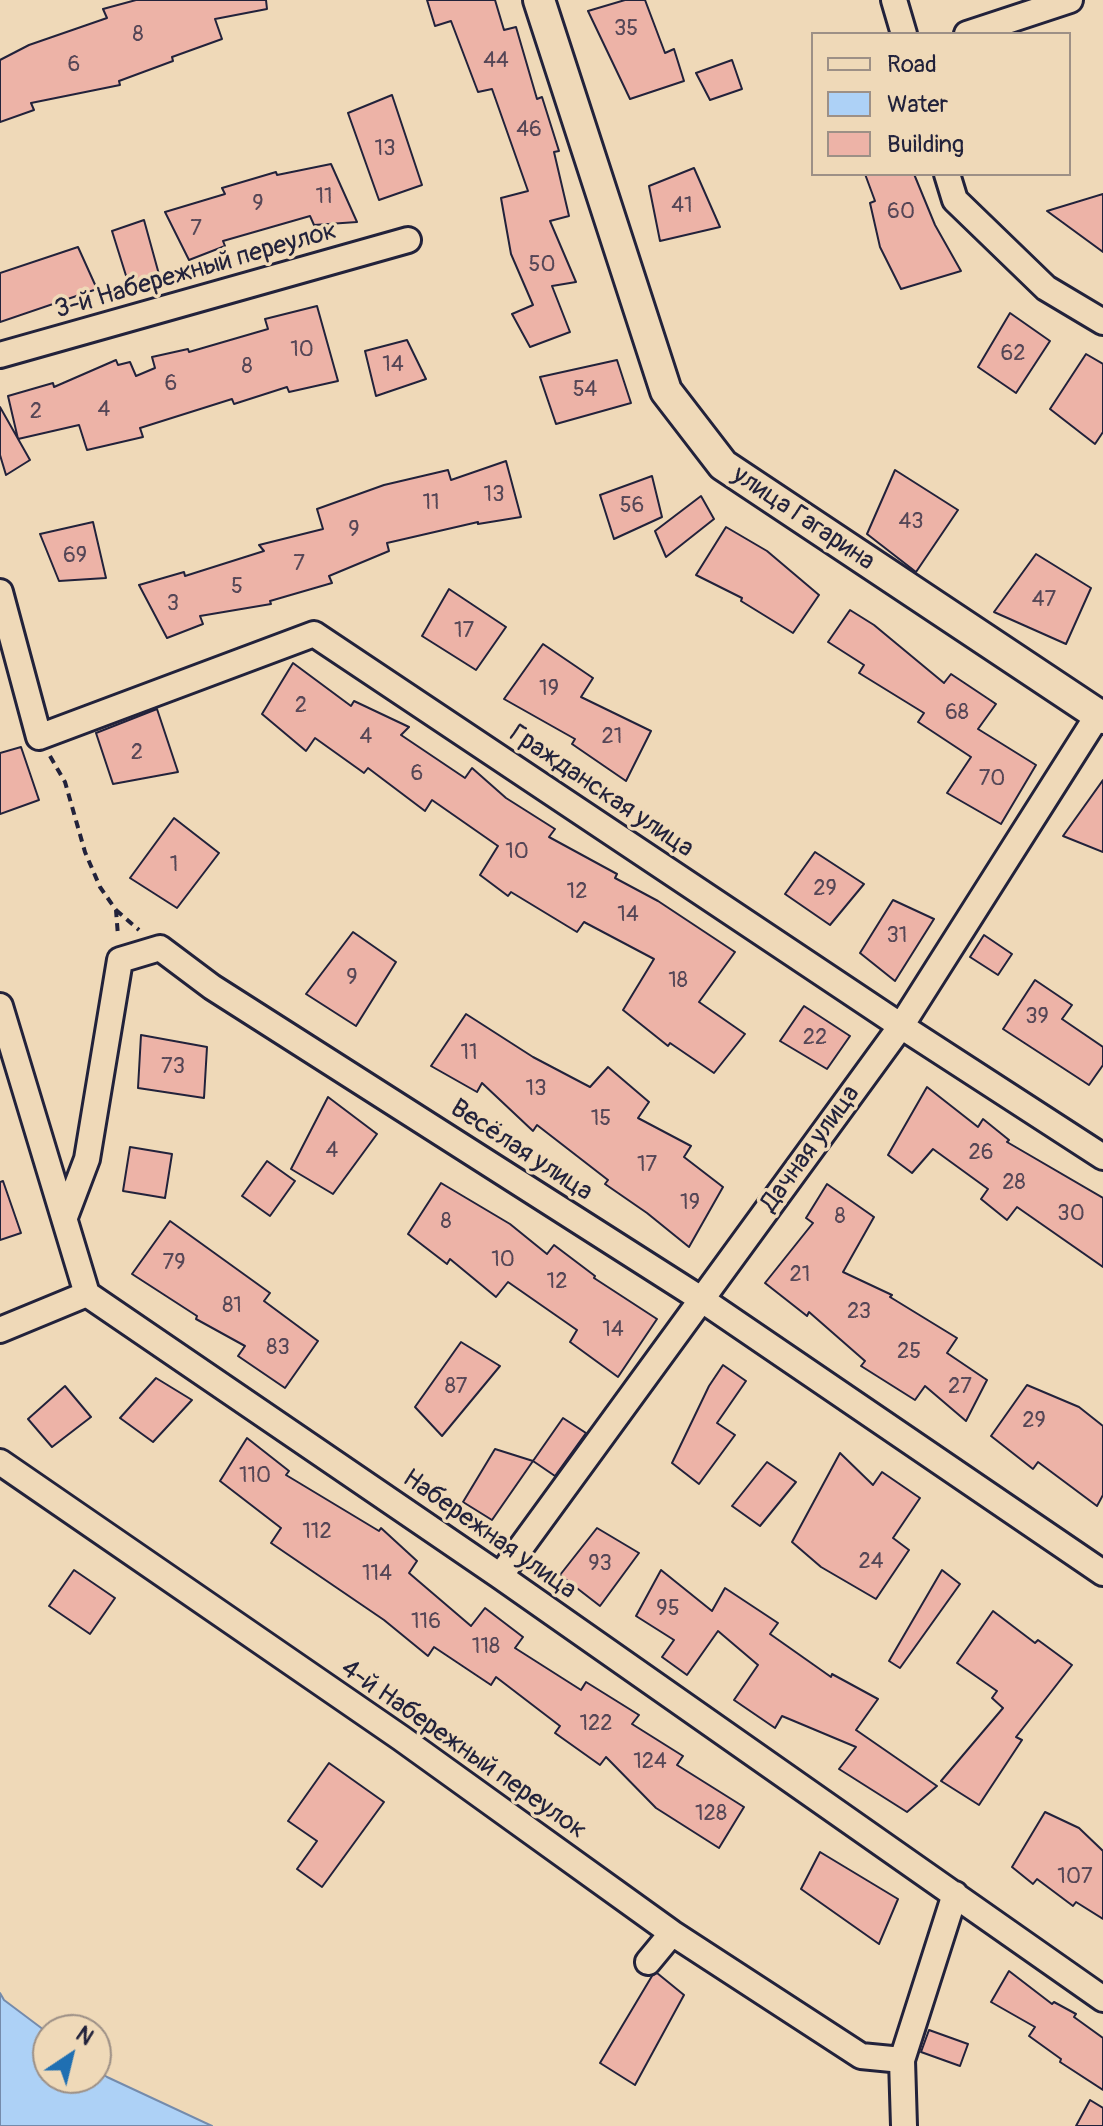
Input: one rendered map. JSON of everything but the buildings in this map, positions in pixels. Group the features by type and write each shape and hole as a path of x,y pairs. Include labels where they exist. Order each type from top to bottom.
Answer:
{"main road":[{"name":"улица Гагарина","path":"539,0 666,391 723,465 1101,714"}],"street":[{"path":"894,0 903,32"},
{"path":"973,32 1070,0"},
{"path":"948,176 955,200 1046,288 1103,322"},
{"name":"3-й Набережный переулок","path":"0,355 408,240"},
{"path":"0,592 39,737"},
{"name":"Гражданская улица","path":"39,737 314,634 901,1026 1103,1157"},
{"name":"Дачная улица","path":"500,1576 901,1026 1101,714"},
{"name":"Весёлая улица","path":"120,960 160,948 212,987 701,1299 1103,1573"},
{"path":"65,1217 87,1159 120,960"},
{"path":"0,1006 87,1294 0,1330"},
{"name":"Набережная улица","path":"87,1294 500,1576 1103,1999"},
{"name":"4-й Набережный переулок","path":"0,1462 388,1729 672,1933 861,2056 902,2060"},
{"path":"904,2126 902,2060 955,1894"},
{"path":"648,1962 672,1933"}],"path":[{"path":"39,737 65,782 85,852 100,887 116,910 120,960"}],"water":[{"path":"0,1993 4,2000 32,2021 32,2094 112,2094 112,2079 212,2126 0,2126"}]}
